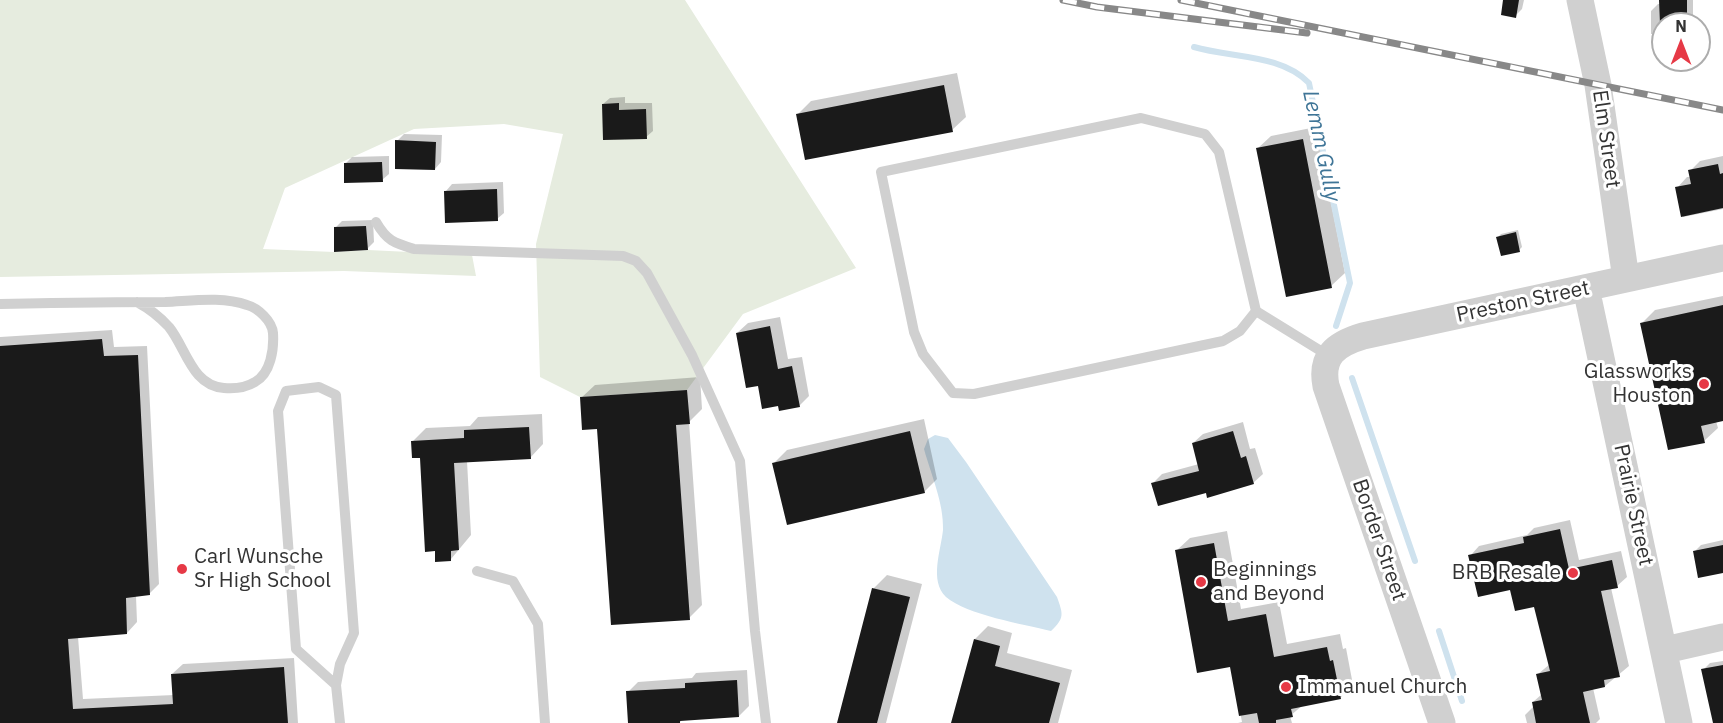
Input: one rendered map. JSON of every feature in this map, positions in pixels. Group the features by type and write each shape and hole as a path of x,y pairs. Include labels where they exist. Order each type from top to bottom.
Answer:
{"street":[{"name":"Elm Street","path":"1580,0 1598,85 1626,279"},
{"name":"Preston Street","path":"1329,356 1343,344 1363,336 1723,258"},
{"name":"Prairie Street","path":"1586,288 1680,723"},
{"name":"Border Street","path":"1329,356 1325,366 1326,386 1442,723"},
{"path":"1665,650 1723,637"}],"lane":[{"path":"1256,311 1240,331 1223,341 974,394 952,393 923,354 914,332 881,172 1141,118 1205,134 1219,152 1256,311 1329,356"},
{"path":"376,222 384,235 394,243 414,249 623,256 636,261 647,273 693,355 740,461 755,631 766,723"},
{"path":"0,303 228,301 248,305 264,315 273,329 274,349 267,367 257,381 236,389 219,388 205,383 171,329 156,312 137,302"},
{"path":"336,685 296,649 278,411 286,391 319,387 336,395 354,633 340,664 336,685 340,723"},
{"path":"477,571 513,581 538,624 545,723"}],"shaded area":[{"path":"0,0 685,0 856,268 743,314 687,390 580,397 540,377 536,244 563,134 504,124 414,129 285,188 263,249 334,252 368,250 472,255 476,276 344,271 0,277"}],"water":[{"path":"935,435 948,438 1057,597 1062,616 1051,631 967,609 946,597 941,590 937,574 943,520 924,449 928,439"}],"building":[{"path":"1503,0 1519,0 1516,18 1501,15"},
{"path":"1659,0 1687,0 1687,12 1660,12"},
{"path":"944,85 953,132 805,160 796,114"},
{"path":"619,103 619,110 646,109 647,139 603,140 602,104"},
{"path":"1303,139 1332,288 1286,297 1256,148"},
{"path":"395,140 436,142 435,170 395,169"},
{"path":"382,162 383,182 344,183 344,163"},
{"path":"1718,164 1720,174 1723,173 1723,208 1681,217 1675,187 1691,184 1688,170"},
{"path":"497,189 498,221 445,223 444,191"},
{"path":"366,226 368,250 334,252 334,227"},
{"path":"1516,232 1520,252 1501,256 1496,237"},
{"name":"Glassworks Houston","path":"1723,305 1723,421 1701,426 1705,443 1668,450 1640,323"},
{"path":"770,326 778,369 792,366 800,407 779,411 778,406 762,409 758,386 746,388 736,333"},
{"path":"102,339 104,356 138,355 150,595 126,598 127,634 68,639 73,709 173,704 171,674 284,667 288,723 0,723 0,346"},
{"path":"687,390 690,424 676,425 690,620 611,625 597,429 582,430 580,397"},
{"path":"529,427 531,459 454,463 459,550 451,551 451,561 435,562 435,551 425,552 420,458 412,458 411,441 464,438 464,430"},
{"path":"910,431 925,493 787,525 772,463"},
{"path":"1233,431 1241,458 1246,456 1254,484 1207,498 1206,493 1158,506 1151,483 1199,471 1192,443"},
{"path":"1560,529 1569,569 1612,560 1618,588 1601,591 1620,677 1604,680 1605,687 1583,692 1590,723 1536,723 1532,702 1542,700 1536,674 1550,671 1534,607 1515,611 1510,590 1478,597 1468,555 1524,543 1523,537"},
{"path":"1214,543 1228,621 1266,614 1274,657 1327,647 1330,661 1333,660 1341,699 1291,709 1293,717 1276,720 1276,723 1259,723 1257,713 1239,716 1230,667 1197,673 1175,550"},
{"path":"1723,545 1723,573 1698,578 1693,551"},
{"path":"872,588 910,597 877,723 837,723"},
{"path":"974,639 1000,646 995,666 1060,683 1049,723 951,723"},
{"path":"1723,665 1723,723 1713,723 1701,669"},
{"path":"737,680 739,717 680,721 680,723 628,723 626,691 685,688 685,683"}],"waterway":[{"name":"Lemm Gully","path":"1194,47 1270,62 1285,67 1309,83 1350,283 1336,326"},
{"name":"Lemm Gully","path":"1352,378 1415,561"},
{"name":"Lemm Gully","path":"1439,631 1462,701"}],"railway":[{"path":"1063,0 1097,7 1307,33"},
{"path":"1181,0 1723,110"}],"place":[{"name":"Glassworks Houston","path":"1704,384"},
{"name":"Carl Wunsche Sr High School","path":"182,569"},
{"name":"BRB Resale","path":"1573,573"},
{"name":"Beginnings and Beyond","path":"1201,582"},
{"name":"Immanuel Church","path":"1286,687"}]}
